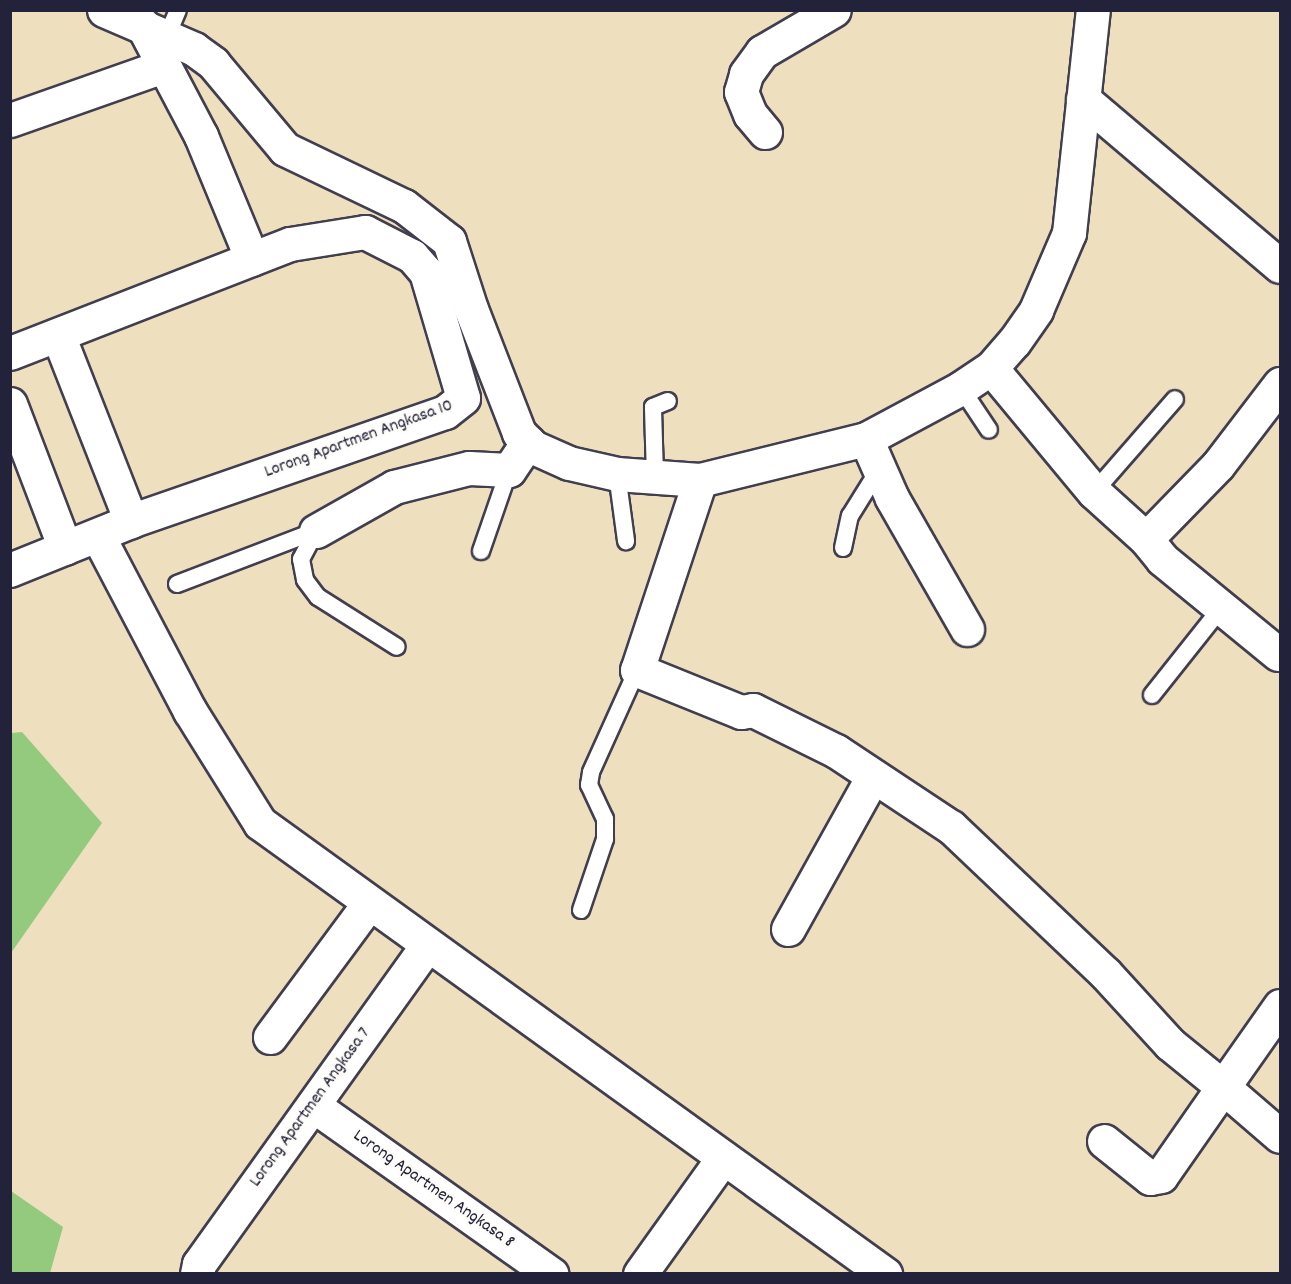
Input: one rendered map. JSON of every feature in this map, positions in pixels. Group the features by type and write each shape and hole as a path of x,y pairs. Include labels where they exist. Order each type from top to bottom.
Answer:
{"street":[{"path":"104,10 162,34 213,63 285,149 404,206 449,242 471,309 519,433 528,442 569,463 617,474 700,480 866,439 961,388 991,369 1036,310 1069,233 1093,10"},
{"path":"765,132 750,114 741,92 746,74 762,52 834,10"},
{"path":"10,120 162,34"},
{"path":"162,34 252,260"},
{"path":"1083,99 1281,266"},
{"name":"Lorong Apartmen Angkasa 10","path":"10,353 290,244 365,232 412,256 426,272 464,398 445,412 131,521 10,570"},
{"path":"58,335 131,521"},
{"path":"991,369 1094,492 1146,539 1186,582 1222,607 1278,654"},
{"path":"1146,539 1218,465 1281,384"},
{"path":"10,404 65,548"},
{"path":"866,439 878,471 967,629"},
{"path":"316,531 394,487 469,468 509,470 528,442"},
{"path":"700,480 637,670 741,712 753,710 836,751 951,827 1097,965 1170,1044 1281,1136"},
{"path":"98,536 190,711 260,823 885,1274"},
{"path":"788,929 873,776"},
{"path":"270,1037 369,903"},
{"name":"Lorong Apartmen Angkasa 7","path":"197,1273 427,945"},
{"path":"1104,1141 1150,1178 1161,1176 1281,1006"},
{"name":"Lorong Apartmen Angkasa 8","path":"314,1106 551,1274"},
{"path":"640,1274 723,1158"}],"lane":[{"path":"961,388 989,430"},
{"path":"1094,492 1175,399"},
{"path":"656,476 653,407 668,401"},
{"path":"482,551 509,470"},
{"path":"843,548 850,516 878,471"},
{"path":"617,474 626,541"},
{"path":"177,584 316,531"},
{"path":"316,531 301,559 305,580 318,597 336,613 397,647"},
{"path":"1152,695 1222,607"},
{"path":"581,910 605,839 605,819 589,785 591,772 637,670"}],"green space":[{"path":"22,732 102,823 11,953 11,733"},
{"path":"11,1191 63,1227 50,1273 11,1273"}]}
